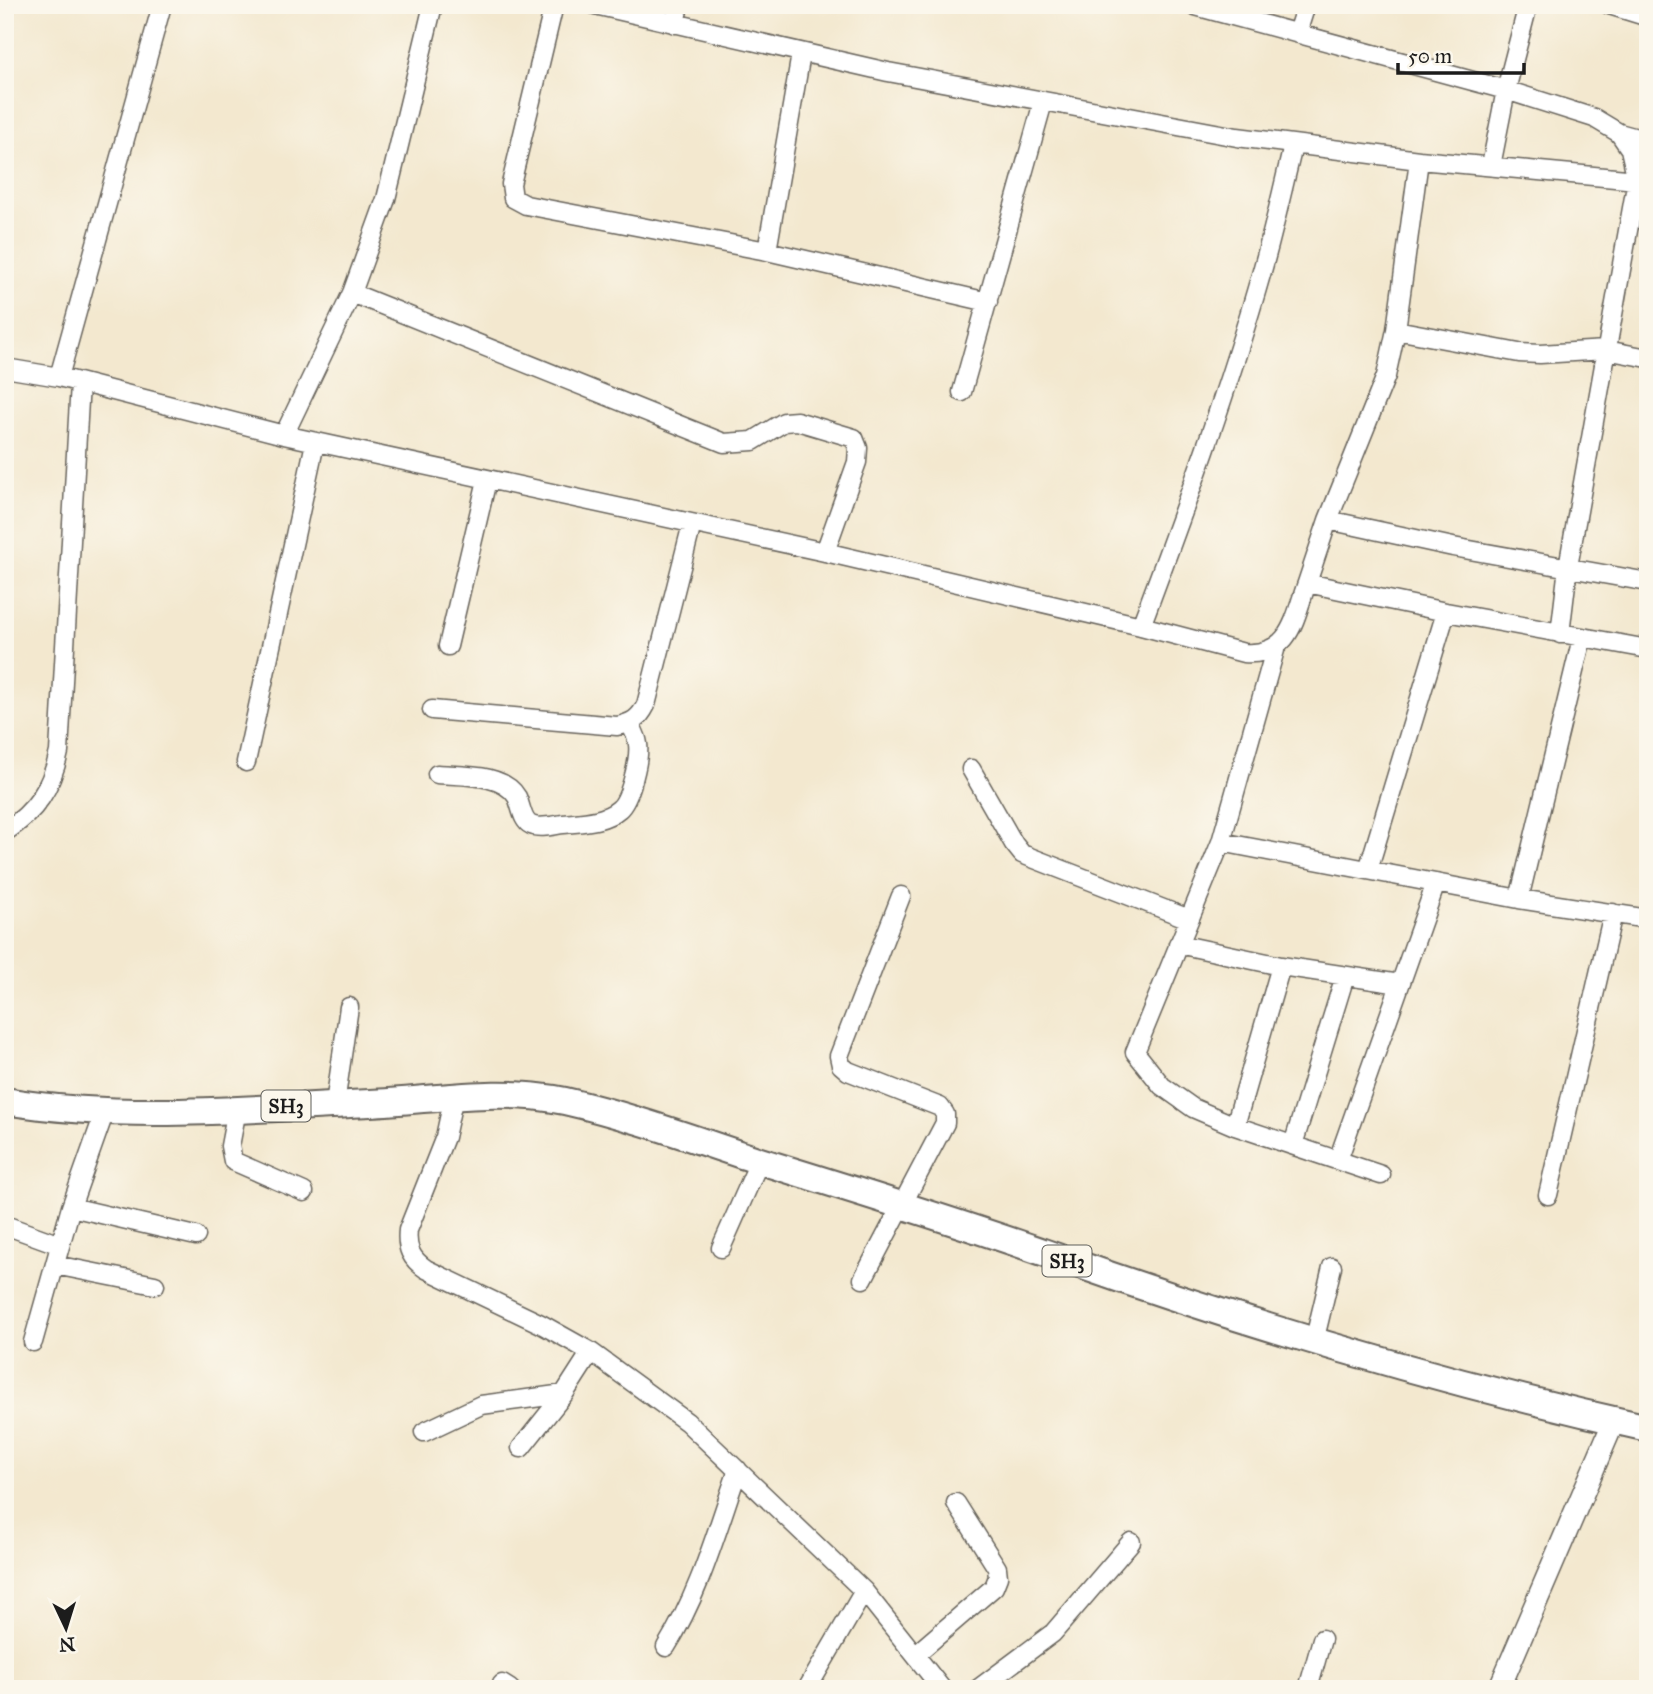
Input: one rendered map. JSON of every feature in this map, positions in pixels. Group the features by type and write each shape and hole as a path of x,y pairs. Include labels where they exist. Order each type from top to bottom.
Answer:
{"main road":[{"name":"SH3","path":"5,1101 61,1109 105,1111 237,1109 454,1096 511,1095 566,1102 901,1203 1314,1342 1648,1428"}],"street":[{"path":"59,377 162,5"},
{"path":"284,435 352,293 394,174 433,5"},
{"path":"554,5 511,184 513,198 526,205 767,251 988,302"},
{"path":"595,5 801,54 1043,102 1293,146 1637,180"},
{"path":"675,24 679,5"},
{"path":"1192,5 1506,90 1594,118 1619,133 1648,141"},
{"path":"1297,33 1306,5"},
{"path":"1491,166 1506,90 1528,5"},
{"path":"1609,5 1648,17"},
{"path":"767,251 801,54"},
{"path":"962,392 1043,102"},
{"path":"1560,634 1568,567 1637,180 1630,149 1619,133"},
{"path":"1141,626 1195,481 1237,353 1263,268 1293,146"},
{"path":"1381,1175 1235,1126 1181,1102 1162,1086 1135,1052 1221,842 1275,650 1288,634 1328,520 1378,399 1396,330 1419,160"},
{"path":"352,293 724,443 753,441 784,422 797,421 854,438 858,448 857,462 825,552"},
{"path":"1396,330 1519,353 1606,350 1648,358"},
{"path":"5,368 59,377 315,443 825,552 1141,626 1244,653 1259,654 1275,650"},
{"path":"5,832 20,822 49,789 58,752 80,383"},
{"path":"246,762 315,443"},
{"path":"448,646 487,480"},
{"path":"1328,520 1453,547 1648,582"},
{"path":"432,710 617,726 630,724 639,717 646,705 692,524"},
{"path":"1307,583 1648,649"},
{"path":"1368,870 1446,612"},
{"path":"1519,899 1583,638"},
{"path":"437,774 482,778 507,787 516,796 526,821 531,825 540,827 606,817 620,808 627,799 638,750 638,742 630,724"},
{"path":"971,769 1022,854 1189,919"},
{"path":"1221,842 1519,899 1648,919"},
{"path":"1338,1160 1436,883"},
{"path":"863,1279 945,1123 945,1114 940,1107 848,1071 841,1065 839,1056 901,896"},
{"path":"1548,1195 1613,913"},
{"path":"1178,944 1281,966 1400,984"},
{"path":"1235,1126 1281,966"},
{"path":"1293,1145 1345,976"},
{"path":"335,1104 349,1007"},
{"path":"454,1096 445,1137 408,1230 409,1252 415,1262 541,1324 591,1352 687,1422 864,1591 942,1689"},
{"path":"237,1109 230,1146 233,1161 304,1192"},
{"path":"33,1342 71,1207 105,1111"},
{"path":"721,1248 760,1160"},
{"path":"71,1207 196,1236"},
{"path":"5,1226 60,1245"},
{"path":"55,1265 155,1285"},
{"path":"1314,1342 1332,1267"},
{"path":"521,1448 564,1394 591,1352"},
{"path":"424,1432 481,1405 564,1394"},
{"path":"1499,1689 1614,1421"},
{"path":"666,1647 682,1622 738,1470"},
{"path":"915,1655 994,1587 998,1577 997,1568 956,1503"},
{"path":"978,1689 1053,1633 1132,1542"},
{"path":"807,1689 864,1591"},
{"path":"1308,1689 1322,1639"}]}
